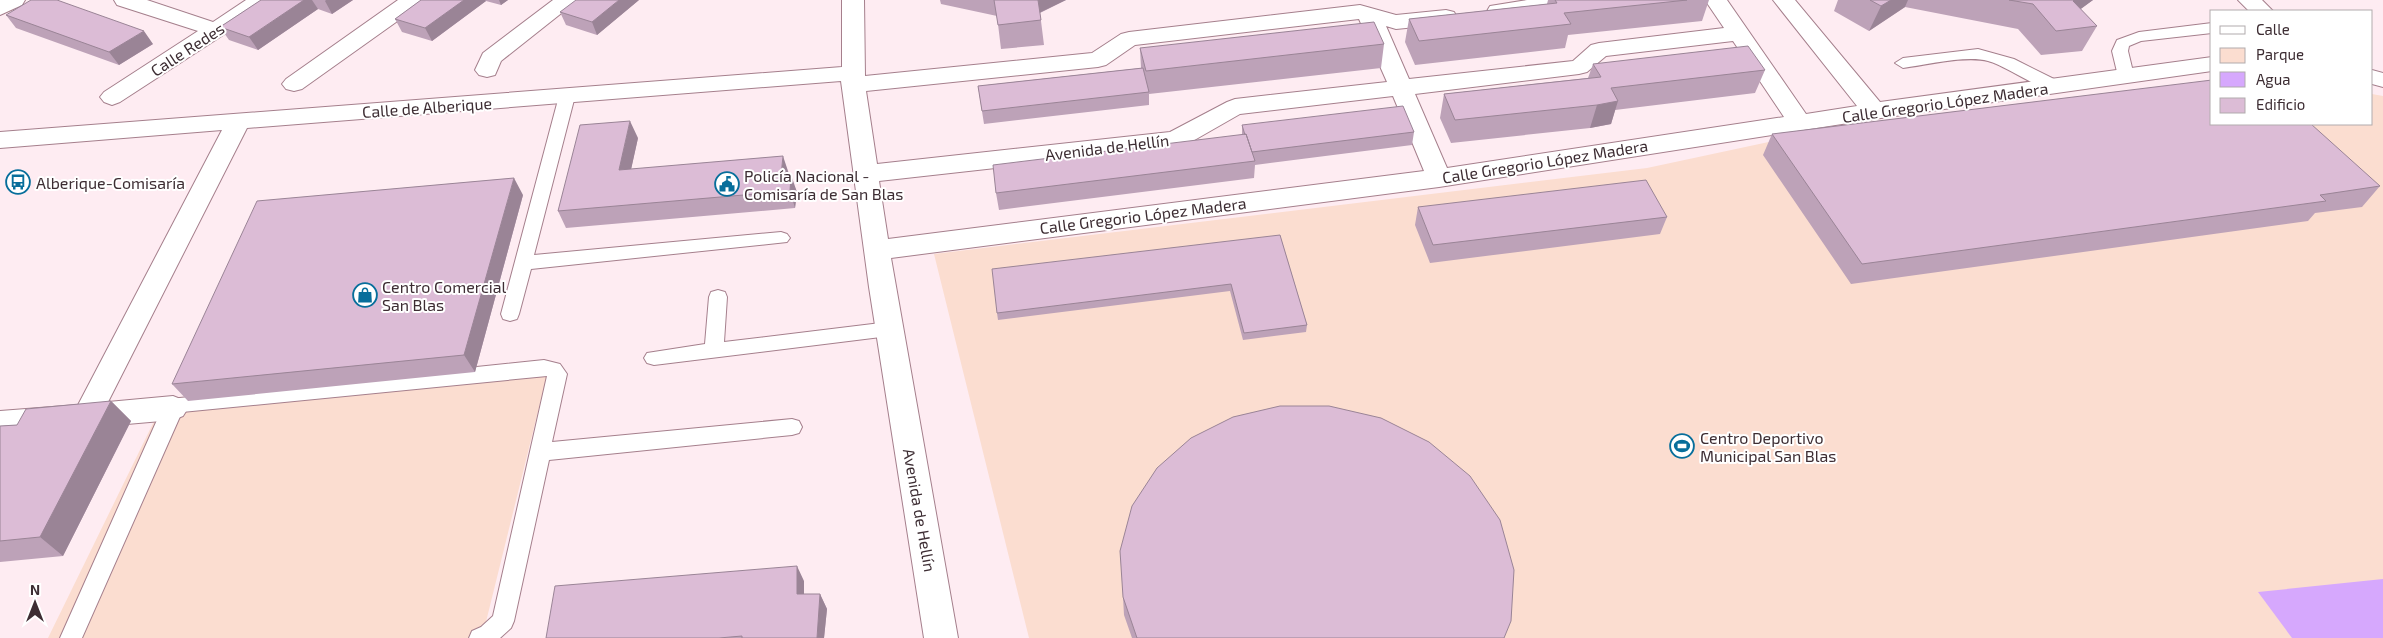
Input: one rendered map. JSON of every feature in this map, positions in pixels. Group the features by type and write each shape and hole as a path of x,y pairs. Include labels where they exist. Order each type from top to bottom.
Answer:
{"street":[{"path":"0,8 14,0"},
{"path":"124,0 216,30"},
{"name":"Calle Redes","path":"112,97 261,0"},
{"path":"294,84 412,0"},
{"path":"487,70 492,58 567,0"},
{"name":"Avenida de Hellín","path":"854,0 853,79 876,250 942,638"},
{"path":"1367,8 1396,22 1531,8 1542,0"},
{"path":"1716,0 1800,122"},
{"path":"1784,0 1874,111"},
{"path":"2249,0 2261,10"},
{"path":"853,79 1098,60 1129,39 1360,12 1367,8"},
{"path":"1367,8 1399,88 1439,178"},
{"name":"Avenida de Hellín","path":"866,174 1175,140 1235,107 1579,67 1599,50 1739,33"},
{"name":"Calle Gregorio López Madera","path":"876,250 1439,178 1874,111 2210,64"},
{"name":"Calle de Alberique","path":"0,140 567,96 853,79"},
{"path":"87,415 238,122"},
{"path":"0,424 173,408"}],"lane":[{"path":"2126,76 2120,51 2122,43 2139,37 2210,28"},
{"path":"1903,63 1978,54 1989,55 2001,59 2054,86"},
{"path":"510,314 567,96"},
{"path":"523,263 781,238"},
{"path":"714,351 718,297"},
{"path":"654,358 889,329"},
{"path":"71,638 173,408 181,403 534,368 553,369 557,374 503,621 489,634 480,638"},
{"path":"540,452 792,427"}],"green space":[{"name":"Centro Deportivo Municipal San Blas","path":"2373,94 2383,96 2383,638 1029,638 934,254 1647,168 1778,140 2210,124 2373,125"},
{"path":"548,371 482,638 48,638 161,407"}],"water":[{"path":"2383,579 2383,638 2292,638 2258,592"}],"building":[{"path":"31,0 57,0 144,31 109,52 6,15"},
{"path":"261,0 304,0 249,37 220,27"},
{"path":"421,0 464,0 425,28 395,19"},
{"path":"576,0 619,0 592,22 560,12"},
{"path":"994,0 1038,0 1041,20 998,25"},
{"path":"1555,0 1687,0 1564,13 1571,24 1419,41 1409,19 1557,3"},
{"path":"1870,0 1891,0 1881,6"},
{"path":"2009,0 2074,0 2097,26 2056,31 2033,4"},
{"path":"1374,22 1384,44 1146,71 1140,48"},
{"path":"1748,46 1765,70 1611,88 1618,101 1597,105 1455,120 1444,94 1601,77 1593,64"},
{"path":"1143,68 1149,92 982,111 978,86"},
{"path":"2210,80 2210,125 2312,125 2380,186 2320,195 2326,201 1862,264 1772,134"},
{"path":"1403,106 1414,132 1252,152 1242,125"},
{"path":"630,121 619,170 783,156 781,176 791,175 790,191 558,211 580,125"},
{"path":"1246,134 1255,161 996,193 993,165"},
{"name":"Centro Comercial San Blas","path":"514,178 464,355 172,384 257,201"},
{"path":"1646,180 1667,217 1433,245 1418,207"},
{"path":"1280,235 1307,325 1244,333 1231,284 997,313 992,269"},
{"path":"111,401 40,537 0,541 0,426 17,425 26,409"},
{"path":"1280,406 1329,406 1381,418 1429,442 1470,476 1500,520 1514,570 1511,621 1504,638 1137,638 1123,597 1120,551 1132,506 1157,468 1191,438 1233,417"},
{"path":"797,566 797,594 820,594 817,638 742,638 742,636 719,638 546,638 555,586"}],"place":[{"name":"Alberique-Comisaría","path":"18,182"},
{"name":"Policía Nacional - Comisaría de San Blas","path":"727,184"},
{"name":"Centro Comercial San Blas","path":"365,295"},
{"name":"Centro Deportivo Municipal San Blas","path":"1682,446"}]}
